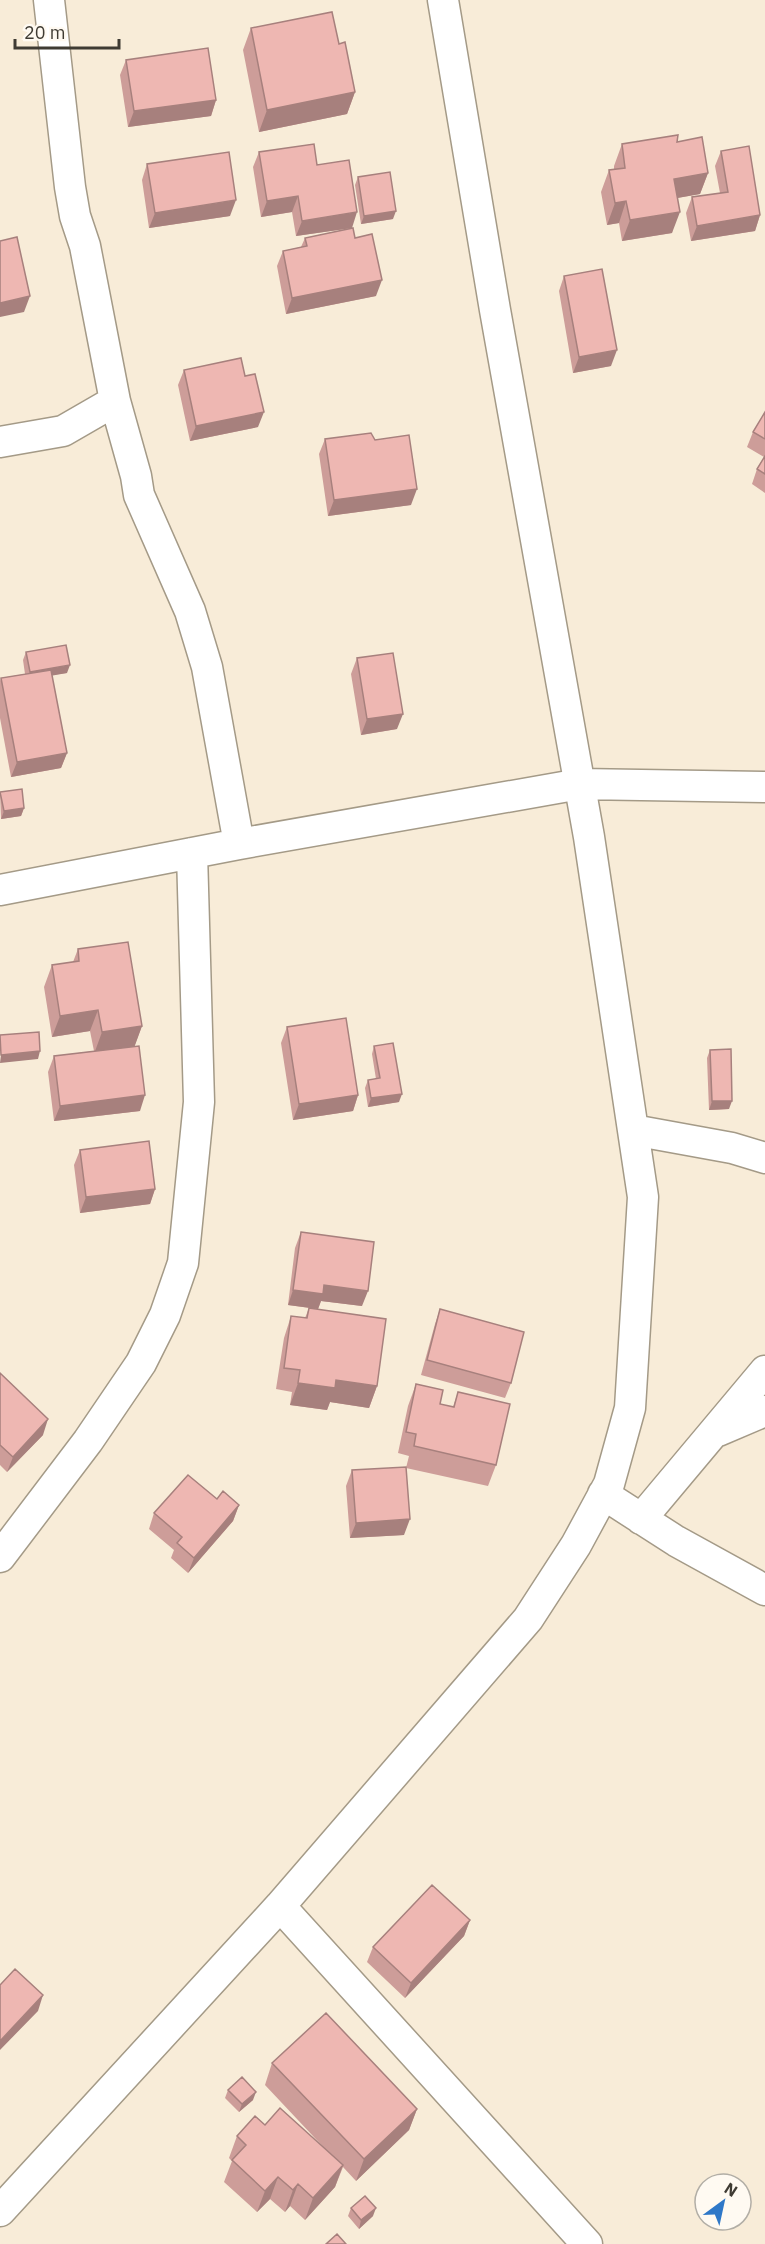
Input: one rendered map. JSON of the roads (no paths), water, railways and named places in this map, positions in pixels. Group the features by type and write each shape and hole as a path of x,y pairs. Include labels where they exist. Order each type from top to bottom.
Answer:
{"street":[{"path":"49,0 70,188 75,216 85,246 115,401 139,495 190,611 207,666 239,844"},
{"path":"0,2211 280,1906 528,1619 576,1545 609,1484 630,1408 643,1197 580,784 495,310 443,0"},
{"path":"0,442 63,431 115,401"},
{"path":"0,890 239,844 580,784 765,788"},
{"path":"0,1557 88,1441 141,1363 165,1315 183,1263 200,1102 192,853"},
{"path":"633,1130 732,1148 765,1158"},
{"path":"641,1519 765,1371"},
{"path":"713,1433 765,1411"},
{"path":"603,1494 676,1541 765,1590"},
{"path":"280,1906 587,2244"}]}
